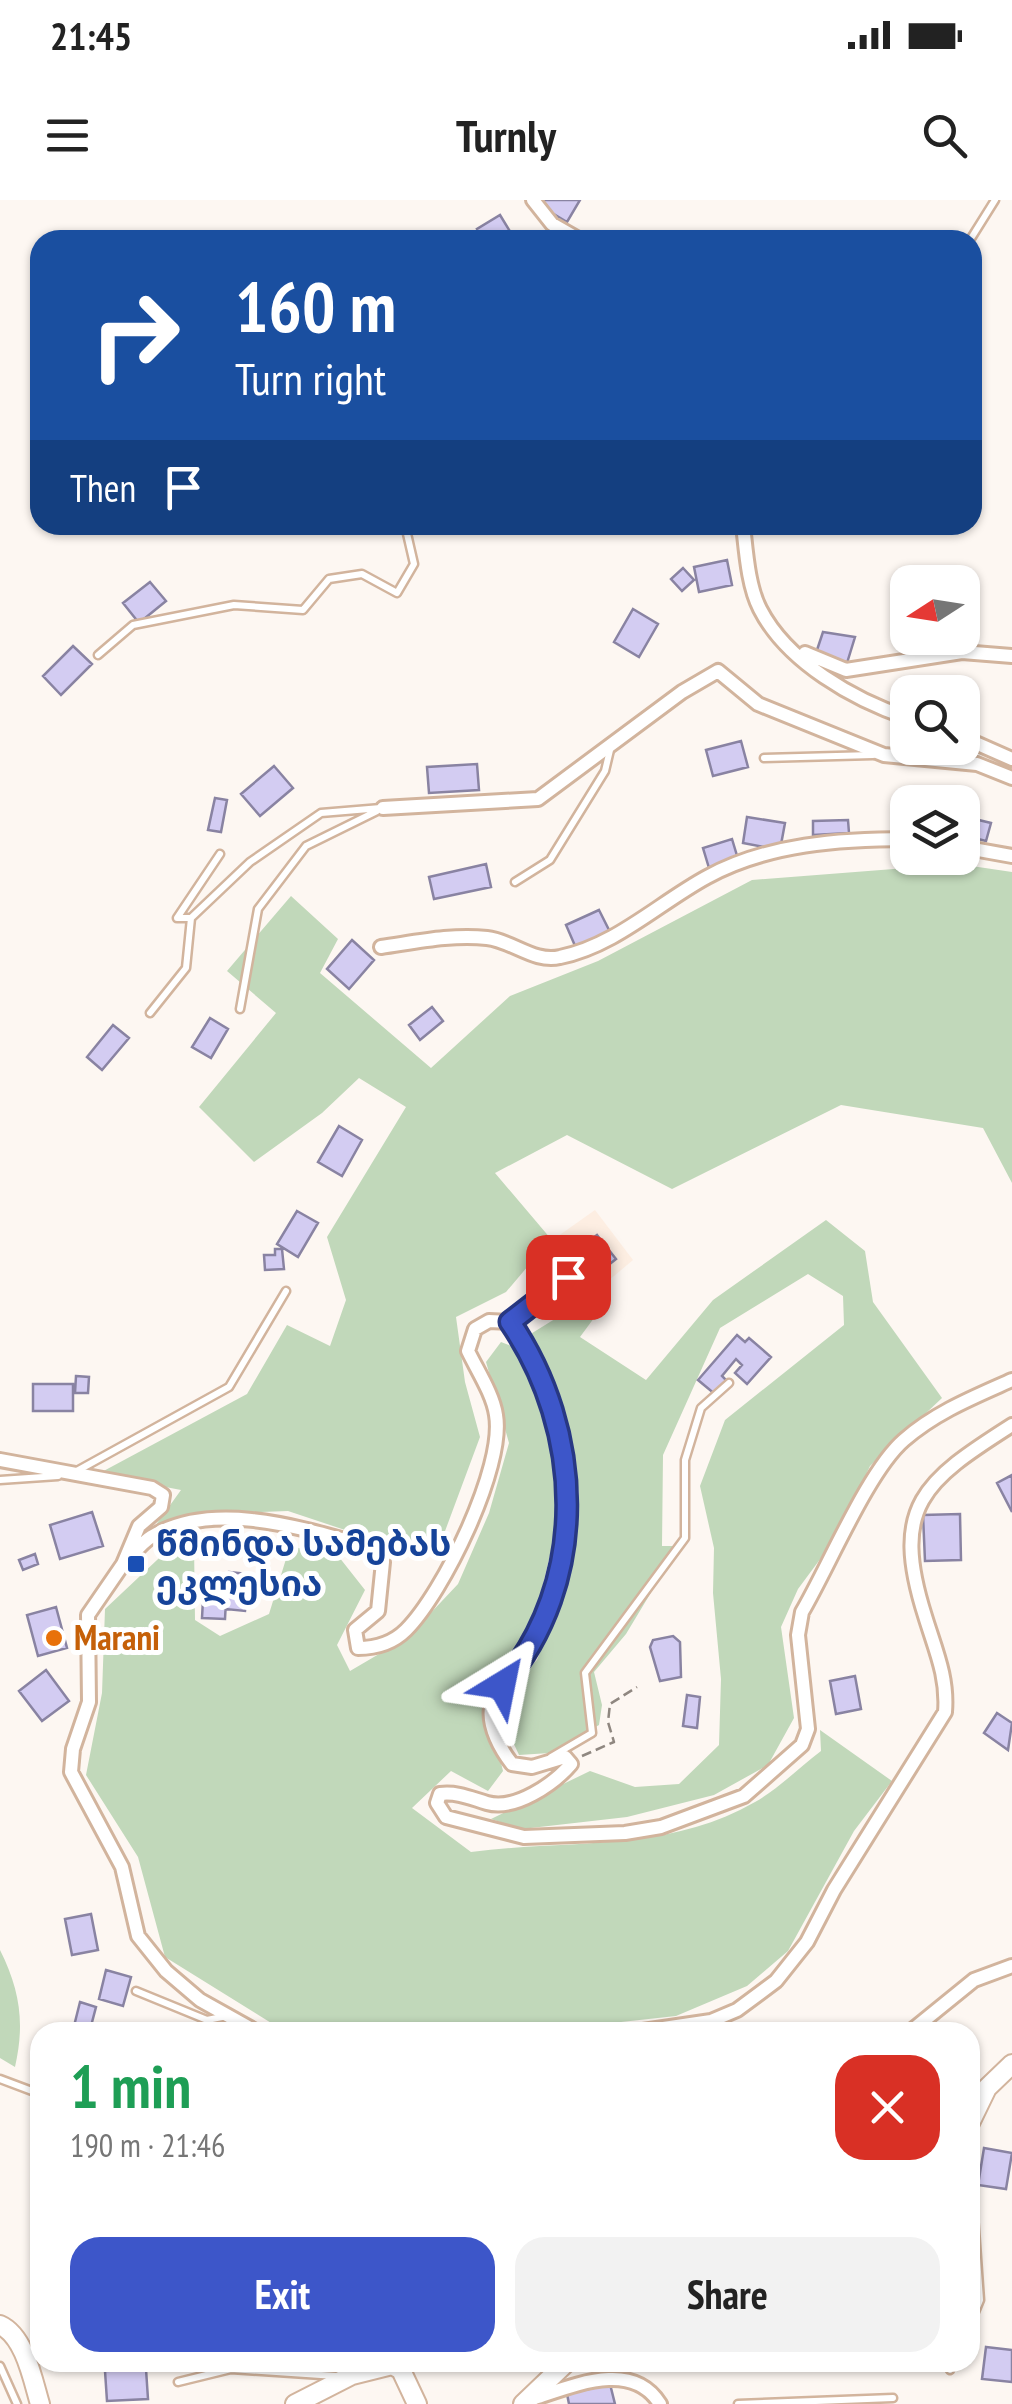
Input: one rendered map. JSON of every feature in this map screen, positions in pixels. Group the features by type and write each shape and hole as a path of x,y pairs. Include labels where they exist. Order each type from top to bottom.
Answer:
{"street":[{"path":"533,200 552,224 562,230"},
{"path":"745,535 759,608 788,645 844,690 890,710"},
{"path":"788,645 846,670 962,652 1012,656"},
{"path":"382,808 538,799 718,671 758,704 884,754 962,762 1012,778"},
{"path":"980,745 1012,759"},
{"path":"381,947 457,936 491,938 535,956 555,958 598,944 710,875 838,839 890,839"},
{"path":"980,851 1012,856"},
{"path":"239,2022 166,1971 138,1936 122,1867 71,1772 73,1748 89,1702 88,1615 123,1564 150,1538 183,1525 266,1520 373,1548 383,1562 378,1612 355,1630 354,1643 358,1648 378,1648 404,1632 443,1584 488,1471 497,1415 468,1352 475,1330 490,1322 510,1322 527,1347 565,1446 568,1470 564,1547 545,1614 523,1660 502,1685 491,1708 502,1751 512,1764 532,1767 566,1757 572,1760 552,1782 521,1800 492,1805 450,1793 440,1794 437,1804 446,1818 491,1832 564,1837 661,1828 744,1796 802,1744 809,1717 798,1634 802,1612 878,1468 901,1442 930,1420 1012,1380"},
{"path":"699,2022 737,2010 776,1981 806,1942 834,1890 946,1712 947,1692 940,1657 912,1559 911,1526 920,1499 952,1464 1012,1425"},
{"path":"0,1460 68,1476 152,1488 163,1495 161,1507 139,1526 123,1564"},
{"path":"922,2022 974,1980 1012,1966"},
{"path":"980,2102 987,2088 1012,2065"},
{"path":"0,2325 8,2328 30,2372"},
{"path":"30,2372 40,2404"},
{"path":"295,2404 367,2372"},
{"path":"402,2372 418,2404"},
{"path":"524,2402 556,2372"},
{"path":"524,2402 578,2384 626,2379 652,2391 660,2404"}],"lane":[{"path":"976,230 995,200"},
{"path":"98,656 133,625 234,605 303,610 329,579 362,574 397,592 414,564 407,535"},
{"path":"515,882 550,860 605,770 611,744"},
{"path":"764,758 884,754"},
{"path":"150,1013 186,968 190,918 250,862 321,814 382,808"},
{"path":"240,1008 258,909 306,846 382,808"},
{"path":"190,918 177,918 220,854"},
{"path":"510,1322 568,1277"},
{"path":"0,1480 68,1476 140,1440 229,1387 286,1290"},
{"path":"532,1767 592,1733 585,1672 684,1538 685,1460 701,1408 729,1383"},
{"path":"136,1991 206,2020 228,2016"},
{"path":"0,2079 30,2090"},
{"path":"0,2366 16,2404"},
{"path":"178,2382 222,2372"},
{"path":"253,2372 352,2376"},
{"path":"738,2404 893,2398"}],"path":[{"path":"572,1760 614,1742 608,1722 610,1704 637,1687"}],"shaded area":[{"path":"595,1210 633,1260 589,1297 547,1244"}],"green space":[{"path":"980,867 1012,872 1012,1183 983,1128 841,1105 672,1189 567,1135 495,1173 551,1239 506,1292 456,1317 465,1382 480,1437 438,1550 357,1534 288,1511 204,1514 150,1533 181,1490 98,1474 247,1394 287,1325 330,1346 346,1300 327,1237 406,1107 359,1078 322,1113 254,1162 199,1107 276,1013 227,971 291,896 338,939 320,973 431,1068 510,996 598,961 752,880 890,869 890,875 980,875"},
{"path":"826,1220 865,1251 873,1302 942,1398 870,1466 838,1535 798,1589 781,1627 794,1718 768,1765 714,1795 627,1817 522,1829 491,1819 590,1771 635,1787 679,1784 719,1745 721,1679 713,1593 714,1548 700,1486 725,1420 844,1325 843,1296 808,1274 720,1328 663,1455 662,1546 679,1546 626,1634 594,1672 602,1705 599,1725 550,1753 519,1755 501,1716 511,1686 537,1660 555,1615 579,1493 561,1398 529,1335 579,1304 594,1318 580,1337 646,1380 713,1300"},
{"path":"501,1342 519,1349 554,1435 560,1514 535,1617 485,1697 503,1771 488,1791 451,1771 412,1808 471,1852 652,1837 721,1818 764,1797 821,1751 820,1730 892,1781 854,1831 788,1951 747,1986 676,2016 621,2022 270,2022 165,1957 138,1857 86,1775 102,1693 105,1609 174,1544 194,1543 195,1620 220,1636 269,1614 290,1546 339,1557 365,1590 337,1645 350,1671 408,1637 458,1584 489,1513 509,1443 486,1362"},
{"path":"0,1950 19,2007 15,2067 0,2058"}],"building":[{"path":"539,200 580,200 567,222 537,204"},
{"path":"500,215 509,230 478,230"},
{"path":"727,560 732,585 699,592 694,567"},
{"path":"683,568 694,580 682,591 671,579"},
{"path":"150,582 166,601 139,623 123,603"},
{"path":"633,609 658,624 639,657 614,642"},
{"path":"823,632 855,637 847,663 816,653"},
{"path":"73,646 92,664 61,695 43,676"},
{"path":"741,741 748,767 713,776 706,750"},
{"path":"477,764 479,790 429,793 427,767"},
{"path":"274,766 293,788 260,816 241,794"},
{"path":"215,798 227,800 221,832 208,830"},
{"path":"747,817 785,823 780,850 743,843"},
{"path":"848,820 849,833 813,835 813,821"},
{"path":"980,820 991,823 986,841 980,840"},
{"path":"732,839 738,859 709,868 703,848"},
{"path":"486,864 491,887 434,899 429,877"},
{"path":"599,910 610,932 576,948 566,925"},
{"path":"352,940 374,960 349,989 327,969"},
{"path":"432,1007 443,1021 420,1040 409,1025"},
{"path":"210,1018 228,1029 211,1058 192,1047"},
{"path":"113,1025 129,1038 102,1070 87,1057"},
{"path":"339,1126 362,1140 342,1176 318,1162"},
{"path":"297,1211 318,1223 298,1257 277,1244"},
{"path":"597,1235 616,1259 587,1282 568,1257"},
{"path":"275,1249 282,1249 284,1269 265,1270 264,1255 275,1255"},
{"path":"737,1335 745,1342 749,1338 771,1357 747,1384 735,1373 742,1365 736,1359 722,1376 727,1381 716,1395 698,1380"},
{"path":"76,1376 89,1377 88,1393 75,1393"},
{"path":"33,1384 73,1384 73,1411 33,1411"},
{"path":"1012,1475 1012,1512 997,1483"},
{"path":"92,1512 103,1546 60,1559 50,1525"},
{"path":"960,1514 961,1560 925,1561 923,1515"},
{"path":"35,1554 38,1564 23,1570 19,1560"},
{"path":"229,1572 249,1574 245,1611 225,1609"},
{"path":"204,1581 227,1582 225,1619 202,1618"},
{"path":"56,1607 67,1648 38,1656 27,1615"},
{"path":"673,1636 680,1642 681,1677 660,1681 650,1647 653,1640"},
{"path":"46,1670 69,1701 42,1721 19,1691"},
{"path":"855,1676 861,1709 836,1714 830,1681"},
{"path":"687,1695 700,1697 697,1728 683,1726"},
{"path":"997,1713 1012,1723 1008,1750 984,1733"},
{"path":"91,1914 98,1950 72,1955 65,1919"},
{"path":"106,1970 131,1977 123,2006 99,1999"},
{"path":"80,2002 96,2007 92,2022 75,2022"},
{"path":"984,2148 1012,2153 1006,2189 980,2185"},
{"path":"986,2347 1012,2350 1012,2382 982,2379"},
{"path":"105,2372 146,2372 148,2399 107,2401"},
{"path":"610,2384 615,2404 569,2404 567,2394"}],"place":[{"name":"წმინდა სამებას ეკლესია","path":"136,1564"},
{"name":"Marani","path":"54,1638"}],"route":[{"path":"502,1685 523,1660 545,1614 564,1547 568,1513 565,1446 527,1347 510,1322 568,1277"}]}
